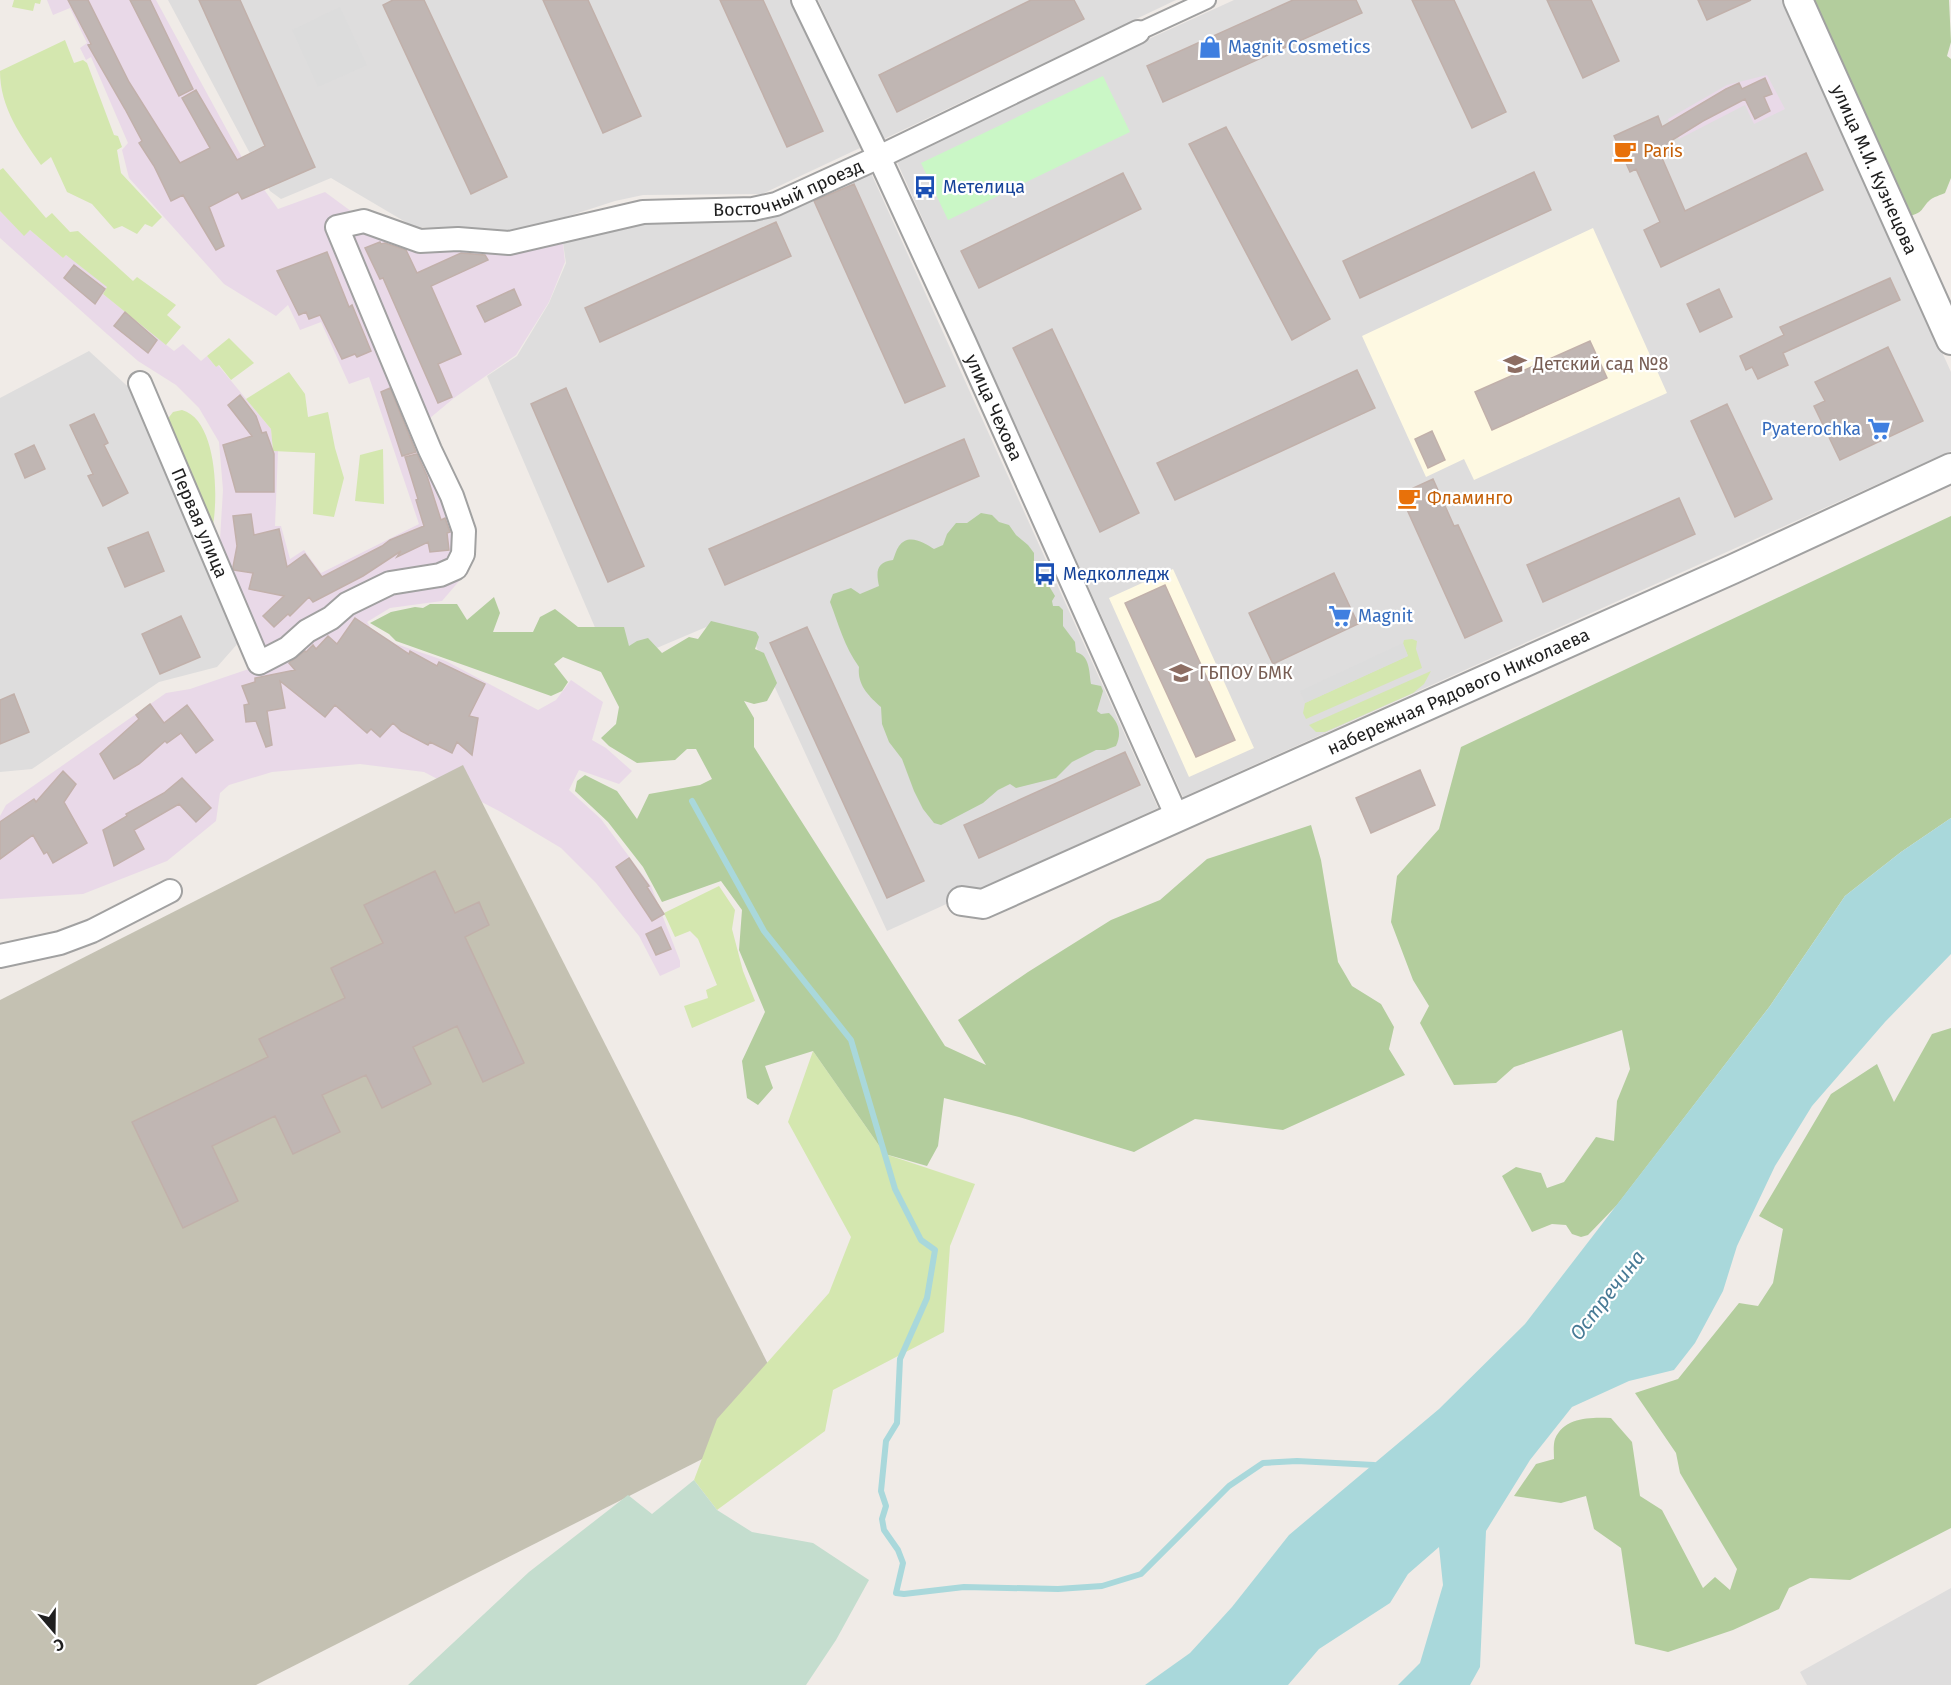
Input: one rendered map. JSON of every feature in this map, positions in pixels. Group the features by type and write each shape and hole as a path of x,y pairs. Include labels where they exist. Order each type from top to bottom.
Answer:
{"street":[{"name":"улица Чехова","path":"803,0 879,157 1177,817"},
{"name":"Восточный проезд","path":"259,663 288,648 307,632 331,618 346,604 390,583 440,574 456,568 464,554 464,531 452,496 430,450 337,227 364,221 420,241 458,238 509,243 643,212 753,209 776,204 1207,0"},
{"name":"улица М.И. Кузнецова","path":"1797,0 1951,340"},
{"name":"Первая улица","path":"140,383 259,663"},
{"name":"набережная Рядового Николаева","path":"962,901 983,904 1733,569 1951,468"},
{"path":"0,956 60,943 92,931 170,891"}],"shaded area":[{"path":"47,0 156,0 245,163 278,209 325,192 382,234 479,236 563,244 565,262 549,302 516,355 454,398 430,418 471,532 473,560 442,601 390,608 367,622 371,628 396,644 446,661 538,710 556,700 571,680 603,702 592,740 606,748 632,771 619,784 579,770 569,790 601,819 651,886 680,961 680,967 660,976 639,936 596,883 561,848 499,811 424,772 360,764 272,772 229,785 220,793 216,821 167,861 83,894 0,899 0,816 6,805 166,693 190,689 272,661 219,556 223,490 219,442 199,408 176,385 138,361 0,238 0,211 24,235 30,230 63,258 66,255 108,287 103,294 174,351 183,344 201,361 207,356 216,367 218,365 271,429 273,450 278,451 275,526 281,526 290,559 304,550 321,573 419,524 369,377 349,384 321,322 300,330 288,305 276,316 224,284 129,178 122,150 128,143 91,57 86,60 80,48 87,43 70,8 53,15"},
{"path":"168,0 792,0 860,148 762,194 643,195 615,201 519,232 414,227 331,178 281,199 270,191"},
{"path":"818,0 1176,0 884,139"},
{"path":"1234,0 1782,0 1951,372 1951,451 1183,797 897,162 1129,48"},
{"path":"340,7 367,65 318,87 292,30"},
{"path":"1767,75 1785,109 1754,124 1745,105 1679,139 1668,119 1727,85"},
{"path":"871,173 1158,808 887,931 749,631 711,625 612,667 487,376 517,356 549,303 566,263 563,243 645,224 774,217"},
{"name":"Детский сад №8","path":"1593,228 1667,393 1474,480 1464,459 1426,477 1362,336"},
{"path":"89,351 136,394 239,642 217,667 159,682 32,769 0,772 0,398"},
{"name":"ГБПОУ БМК","path":"1173,569 1254,748 1189,777 1109,598"},
{"path":"1403,643 1408,656 1305,703 1300,691"},
{"path":"463,765 793,1413 256,1685 0,1685 0,1000"},
{"path":"1951,1588 1951,1685 1807,1685 1800,1672"}],"green space":[{"path":"14,0 41,0 40,4 35,3 33,11 12,7"},
{"path":"1815,0 1949,0 1951,42 1947,56 1951,59 1951,178 1945,193 1931,199 1917,213 1909,216 1814,3"},
{"path":"65,40 74,63 83,60 87,63 114,135 118,136 122,147 117,150 121,173 162,217 152,227 145,224 137,234 122,226 114,229 92,204 67,192 51,157 41,165 19,132 8,109 0,71"},
{"path":"1103,76 1130,132 948,220 921,163"},
{"path":"3,168 46,218 52,213 70,232 78,231 133,281 137,277 176,305 167,315 181,327 166,345 103,294 107,287 66,255 63,258 30,230 24,236 0,211 0,170"},
{"path":"229,338 254,363 231,380 219,365 216,367 207,356"},
{"path":"289,372 305,394 308,417 328,412 344,478 334,517 313,514 315,453 273,451 271,429 246,399"},
{"path":"182,410 194,417 210,446 215,485 214,522 211,535 166,421 173,412"},
{"path":"383,449 384,504 355,501 360,455"},
{"path":"981,513 992,515 999,522 1009,525 1034,553 1034,566 1055,596 1052,601 1053,606 1059,606 1063,610 1063,626 1075,642 1076,652 1086,660 1091,684 1101,686 1103,691 1097,711 1101,714 1109,713 1117,724 1119,737 1116,746 1096,750 1072,762 1056,778 1016,788 1010,784 998,790 983,803 941,825 934,823 923,809 902,759 889,742 882,724 881,707 862,685 859,667 846,643 830,602 833,594 851,588 860,594 879,586 878,569 880,565 893,560 897,549 903,542 916,540 934,549 943,545 947,534 956,523 967,523"},
{"path":"1951,516 1951,818 1901,852 1845,896 1770,1006 1617,1205 1588,1235 1581,1237 1572,1234 1566,1225 1552,1224 1532,1232 1502,1176 1516,1167 1541,1173 1547,1188 1564,1182 1596,1137 1614,1141 1617,1101 1630,1069 1622,1030 1514,1067 1496,1083 1454,1085 1420,1023 1429,1006 1413,980 1391,922 1397,876 1439,829 1461,747"},
{"path":"494,597 500,613 493,632 533,632 540,617 555,609 578,627 624,627 629,646 648,638 662,653 689,637 698,639 711,621 756,632 759,637 755,649 764,653 777,683 767,701 754,704 744,701 754,718 754,747 945,1046 986,1065 958,1020 1028,972 1111,920 1160,900 1207,859 1311,825 1321,860 1338,962 1352,986 1381,1004 1394,1027 1389,1049 1405,1075 1283,1130 1195,1119 1134,1152 1019,1117 944,1098 938,1146 927,1166 885,1154 813,1051 765,1066 773,1088 758,1105 747,1098 742,1061 765,1012 739,950 742,910 721,881 662,902 643,867 608,822 575,791 577,781 585,775 617,791 637,819 649,794 700,785 712,779 696,749 687,749 675,760 637,763 609,746 601,738 616,724 619,707 601,672 563,657 554,664 568,682 562,691 551,696 396,641 370,623 391,612 415,607 423,608 430,604 457,604 467,620"},
{"path":"1404,640 1417,641 1416,649 1422,668 1306,719 1303,713 1305,703 1408,656 1403,644"},
{"path":"1431,671 1424,684 1413,693 1325,732 1316,732 1309,725"},
{"path":"719,886 735,910 732,929 743,971 755,1001 692,1028 684,1006 708,998 706,990 717,985 698,939 690,931 675,937 664,913"},
{"path":"1951,1028 1951,1528 1850,1580 1810,1578 1789,1588 1779,1609 1733,1630 1668,1652 1635,1644 1621,1548 1594,1529 1586,1496 1561,1503 1514,1496 1536,1464 1554,1459 1555,1439 1565,1426 1587,1418 1611,1418 1632,1442 1640,1496 1662,1510 1703,1588 1715,1577 1730,1590 1737,1569 1680,1473 1676,1453 1635,1393 1678,1379 1739,1303 1758,1306 1773,1283 1783,1229 1759,1216 1831,1094 1877,1064 1894,1102 1932,1034"},
{"path":"813,1051 885,1154 975,1184 950,1246 944,1332 833,1390 825,1431 717,1510 694,1480 717,1419 829,1293 851,1237 788,1122"},
{"path":"694,1480 717,1510 752,1532 813,1543 869,1580 836,1640 806,1685 408,1685 529,1572 628,1495 652,1514"}],"water":[{"name":"Остречина","path":"1951,818 1951,954 1885,1022 1812,1106 1775,1166 1737,1246 1723,1291 1695,1343 1674,1370 1629,1381 1572,1407 1530,1460 1486,1531 1480,1667 1470,1685 1398,1685 1420,1663 1443,1585 1439,1547 1408,1574 1390,1603 1319,1649 1288,1685 1145,1685 1190,1653 1232,1607 1289,1535 1439,1409 1525,1324 1770,1006 1845,896 1901,852"}],"building":[{"path":"68,0 88,0 129,82 180,163 210,148 182,98 196,90 237,160 265,146 199,0 240,0 315,167 242,199 238,192 209,207 224,246 216,250 183,195 171,201 154,166 139,143 142,141 125,109 88,45 91,44"},
{"path":"130,0 150,0 193,89 179,96"},
{"path":"393,0 424,0 507,177 471,194 383,5"},
{"path":"543,0 588,0 641,116 603,133"},
{"path":"720,0 763,0 823,131 787,147"},
{"path":"1031,0 1074,0 1084,19 897,112 879,75"},
{"path":"1293,0 1356,0 1362,13 1163,102 1147,66"},
{"path":"1412,0 1454,0 1506,112 1472,128"},
{"path":"1547,0 1591,0 1619,61 1583,78"},
{"path":"1698,0 1751,0 1707,20"},
{"path":"1765,78 1772,94 1764,97 1770,111 1755,119 1745,99 1669,142 1674,153 1662,158 1685,211 1806,153 1823,190 1661,267 1644,230 1660,222 1636,169 1630,172 1614,136 1658,116 1662,127 1726,89 1739,83 1742,89"},
{"path":"1226,127 1330,319 1292,340 1189,144"},
{"path":"1534,172 1551,210 1360,298 1343,261"},
{"path":"1123,173 1141,209 979,288 961,251"},
{"path":"854,184 945,386 905,403 814,201"},
{"path":"776,222 791,256 600,342 585,308"},
{"path":"380,242 406,250 417,273 461,253 485,255 488,260 431,286 461,354 438,364 452,397 438,403 383,278 380,279 365,248"},
{"path":"327,252 349,307 352,305 371,351 357,357 355,354 342,359 320,315 309,319 306,312 299,315 277,271"},
{"path":"74,265 105,289 95,304 64,278"},
{"path":"1890,278 1900,300 1783,353 1788,365 1758,379 1752,367 1746,370 1740,356 1784,335 1780,327"},
{"path":"514,289 521,305 485,322 477,306"},
{"path":"1719,289 1732,317 1700,332 1687,304"},
{"path":"125,312 157,340 148,353 114,326"},
{"path":"1052,329 1139,513 1100,532 1013,348"},
{"path":"1590,341 1607,378 1492,430 1475,392"},
{"path":"1888,347 1923,421 1840,460 1814,406 1825,401 1815,382"},
{"path":"1357,370 1375,408 1175,500 1157,463"},
{"path":"390,388 416,452 402,456 381,392"},
{"path":"566,388 644,566 608,582 531,404"},
{"path":"240,395 256,416 262,433 266,432 274,454 274,492 236,492 223,445 252,436 228,405"},
{"path":"1727,404 1772,499 1735,517 1691,421"},
{"path":"94,414 108,443 104,445 128,493 103,506 88,476 93,474 70,425"},
{"path":"1432,431 1445,460 1428,468 1415,439"},
{"path":"964,439 979,476 725,585 709,549"},
{"path":"34,445 45,469 25,478 15,454"},
{"path":"417,454 427,476 441,520 445,518 450,532 447,533 449,550 430,552 428,542 397,557 401,551 363,576 313,602 309,597 290,616 288,614 274,627 263,616 284,596 249,589 253,573 234,570 237,546 233,516 251,514 254,535 279,529 287,567 305,554 322,577 390,540 424,526 405,457"},
{"path":"1433,479 1454,526 1458,525 1502,621 1465,638 1400,494"},
{"path":"1679,498 1695,534 1543,602 1527,565"},
{"path":"148,532 164,571 125,587 108,548"},
{"path":"1334,573 1358,624 1273,664 1249,613"},
{"path":"1165,585 1235,740 1196,757 1125,603"},
{"path":"181,616 200,657 160,674 142,634"},
{"path":"355,618 409,654 410,651 437,666 439,662 485,684 469,716 478,718 472,755 457,742 452,753 430,742 428,745 401,731 393,723 380,737 371,729 367,733 335,705 325,717 280,681 285,708 267,711 272,745 266,747 256,721 246,722 244,705 249,704 242,686 255,682 255,678 295,670 289,663 313,645 316,649 328,636 337,644"},
{"path":"807,627 924,881 887,898 770,643"},
{"path":"14,694 29,732 0,744 0,700"},
{"path":"150,704 164,723 187,705 213,740 196,753 181,733 167,743 165,741 139,764 114,779 100,754 139,719 136,715"},
{"path":"1125,752 1140,785 979,858 964,825"},
{"path":"1420,770 1435,805 1371,833 1356,798"},
{"path":"63,771 76,784 64,802 87,843 53,863 47,852 44,854 33,835 0,859 0,822 34,799 36,802"},
{"path":"182,778 211,808 196,822 179,804 134,830 144,849 114,866 103,830 164,793"},
{"path":"629,858 649,886 647,887 664,914 652,921 616,867"},
{"path":"435,871 455,913 479,902 489,925 465,937 524,1063 483,1082 457,1026 413,1047 431,1084 382,1108 366,1075 322,1095 340,1132 293,1154 275,1116 212,1146 238,1201 183,1228 132,1122 268,1057 259,1039 345,998 331,968 383,943 364,905"},
{"path":"661,927 671,949 656,955 646,934"}],"waterway":[{"path":"692,801 764,931 851,1040 895,1189 921,1240 935,1250 927,1298 900,1359 897,1423 886,1441 881,1491 886,1506 882,1519 884,1530 898,1550 903,1563 896,1593 964,1587 1058,1589 1102,1586 1141,1574 1229,1486 1263,1463 1297,1461 1374,1465 1380,1468"}],"place":[{"name":"Magnit Cosmetics","path":"1210,47"},
{"name":"Paris","path":"1625,151"},
{"name":"Метелица","path":"925,187"},
{"name":"Детский сад №8","path":"1515,364"},
{"name":"Pyaterochka","path":"1879,429"},
{"name":"Фламинго","path":"1409,498"},
{"name":"Медколледж","path":"1045,574"},
{"name":"Magnit","path":"1340,616"},
{"name":"ГБПОУ БМК","path":"1181,673"}]}
